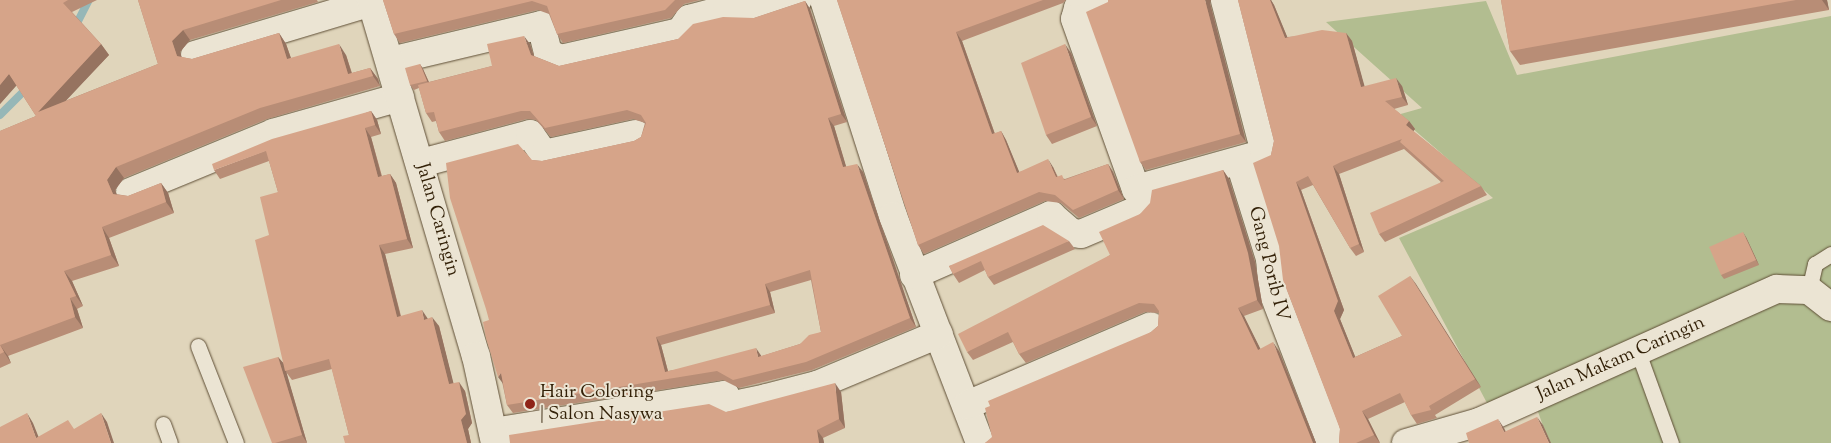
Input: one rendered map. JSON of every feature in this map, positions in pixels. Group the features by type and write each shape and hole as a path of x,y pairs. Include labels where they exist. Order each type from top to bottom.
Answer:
{"street":[{"path":"390,61 541,25 548,53 555,59 635,40 680,32 689,19 727,9 756,11 798,0"},
{"path":"824,0 914,275 967,405 980,443"},
{"path":"1102,0 1078,8 1075,19 1133,186 1139,189 1240,163 1265,153 1225,0"},
{"path":"195,55 371,1"},
{"name":"Jalan Caringin","path":"371,1 421,163 494,438"},
{"path":"130,192 273,133 400,97"},
{"path":"421,163 530,134 544,154 636,134"},
{"name":"Gang Porib IV","path":"1240,163 1270,259 1273,292 1331,443"},
{"path":"914,275 1051,215 1072,233 1081,234 1140,209 1143,204 1139,189"},
{"name":"Jalan Makam Caringin","path":"1406,443 1479,422 1638,352 1750,299 1778,289 1809,290"},
{"path":"1809,290 1831,307"},
{"path":"967,405 1152,326"},
{"path":"494,438 725,395 729,406 766,398 817,385 939,334"}],"lane":[{"path":"1809,290 1815,264 1831,254"},
{"path":"198,346 236,443"},
{"path":"1638,352 1671,443"},
{"path":"163,424 170,443"}],"green space":[{"path":"1486,1 1517,75 1831,16 1831,443 1549,443 1529,386 1487,403 1399,238 1493,198 1397,115 1422,108 1326,22"}],"building":[{"path":"0,0 68,0 63,3 101,44 38,112 158,64 138,0 281,0 183,30 172,41 177,56 192,59 279,33 287,59 339,44 348,74 370,68 373,76 260,108 116,167 107,180 113,194 128,196 161,183 166,202 102,227 111,255 64,271 76,296 70,298 75,317 0,345 0,131 36,116 9,74 0,85"},
{"path":"383,0 675,0 665,10 557,34 547,6 532,1 394,34"},
{"path":"837,0 1043,0 956,32 992,134 1001,131 1017,173 1048,159 1056,177 1062,175 1064,180 1108,164 1118,190 1073,210 1055,195 1039,192 918,245"},
{"path":"1108,0 1205,0 1240,134 1140,162 1086,12 1108,2"},
{"path":"1238,0 1270,0 1285,38 1322,30 1346,33 1361,87 1396,78 1402,97 1385,101 1409,121 1406,125 1481,186 1379,234 1370,213 1444,181 1400,142 1402,139 1341,162 1333,166 1359,244 1350,248 1308,176 1296,182 1338,301 1334,311 1353,358 1402,336 1378,296 1410,276 1475,379 1429,406 1431,410 1411,415 1400,393 1362,411 1374,435 1356,443 1339,443 1340,429 1283,280 1279,246 1253,163 1271,155 1274,141"},
{"path":"1501,0 1796,0 1510,51"},
{"path":"805,1 841,114 828,118 843,167 857,164 910,318 806,362 733,380 717,371 507,405 501,373 498,377 486,338 483,322 489,320 486,309 450,198 446,163 518,144 532,160 542,161 634,141 641,137 646,123 641,115 627,110 545,128 530,111 521,111 439,132 434,112 426,113 418,85 492,66 487,44 524,36 531,55 559,66 678,39 693,24 723,17 754,18","holes":["810,270 821,332 809,335 800,344 758,357 756,348 665,372 656,337 770,305 765,284"]},
{"path":"1065,44 1091,117 1046,135 1021,63"},
{"path":"420,64 427,81 410,85 405,68"},
{"path":"371,111 375,125 365,128 378,177 390,174 407,239 379,245 397,317 422,310 424,320 432,317 449,384 459,382 466,414 461,420 467,443 345,443 343,436 349,435 329,359 285,371 255,240 269,235 260,197 278,192 266,151 214,170 212,164 272,139"},
{"path":"1223,170 1248,253 1257,300 1238,308 1258,350 1273,342 1313,443 985,443 992,437 985,408 990,406 988,401 1151,332 1158,326 1159,311 1154,304 1139,303 1019,354 1008,332 967,352 958,334 1110,255 1099,232 1140,214 1150,203 1152,190"},
{"path":"1043,225 1069,241 988,277 981,261 953,274 949,266"},
{"path":"1743,232 1756,260 1721,275 1709,247"},
{"path":"0,345 4,352 0,354"},
{"path":"278,357 302,435 272,443 243,367"},
{"path":"835,383 839,419 817,430 819,443 510,443 509,435 709,404 726,412"},
{"path":"27,413 36,438 68,420 74,429 101,413 111,443 0,443 0,427"},
{"path":"1537,417 1549,443 1469,443 1466,433 1498,419 1504,432"}],"waterway":[{"path":"74,29 89,0"},
{"path":"0,115 29,86"}],"place":[{"name":"Hair Coloring | Salon Nasywa","path":"530,404"}]}
